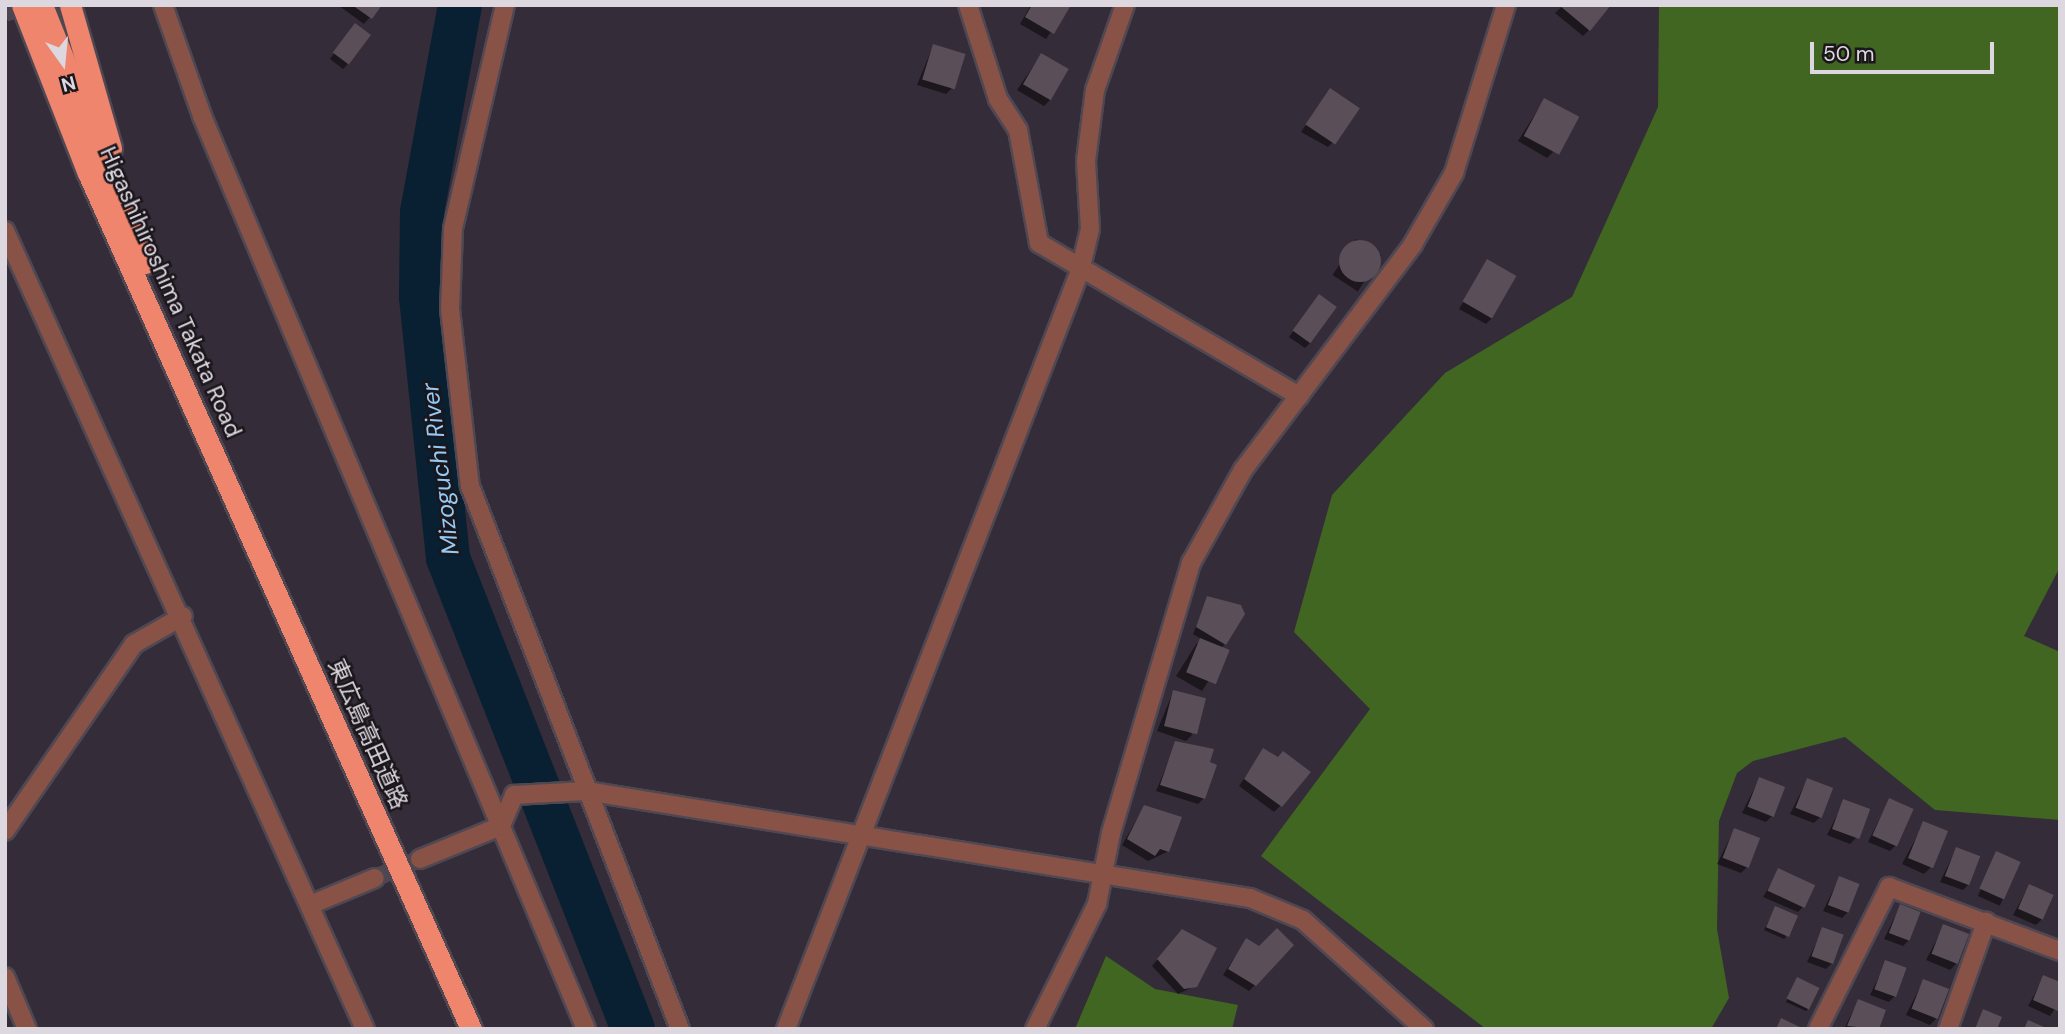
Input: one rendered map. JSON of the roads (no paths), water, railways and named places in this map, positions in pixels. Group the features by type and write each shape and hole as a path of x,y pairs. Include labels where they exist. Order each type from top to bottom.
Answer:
{"highway":[{"path":"11,5 88,173"},
{"name":"Higashihiroshima Takata Road","path":"22,5 88,173 217,460"},
{"name":"Higashihiroshima Takata Road","path":"41,5 145,264 217,460"},
{"path":"70,5 145,264"},
{"name":"東広島高田道路","path":"217,460 471,1029"}],"street":[{"path":"163,5 202,116 586,1029"},
{"path":"505,5 453,229 450,309 470,486 586,792 680,1029"},
{"path":"968,5 998,99 1018,130 1031,176 1034,235 1080,271 1299,396"},
{"path":"786,1029 1080,271 1090,229 1086,162 1095,90 1125,5"},
{"path":"1035,1029 1097,904 1102,877 1191,563 1243,470 1413,244 1454,173 1506,5"},
{"path":"5,231 183,616 365,1029"},
{"path":"5,831 134,645 183,616"},
{"path":"420,859 501,826 514,795 586,792 859,839 1250,898 1303,920 1424,1029"},
{"path":"310,905 375,878"},
{"path":"1818,1029 1889,887 2060,951"},
{"path":"1948,1029 1986,922"},
{"path":"5,976 27,1029"}],"waterway":[{"name":"Mizoguchi River","path":"460,5 422,213 421,297 448,558 633,1029"}],"tunnel":[{"path":"5,13 28,5"},
{"path":"375,878 420,859"}]}
